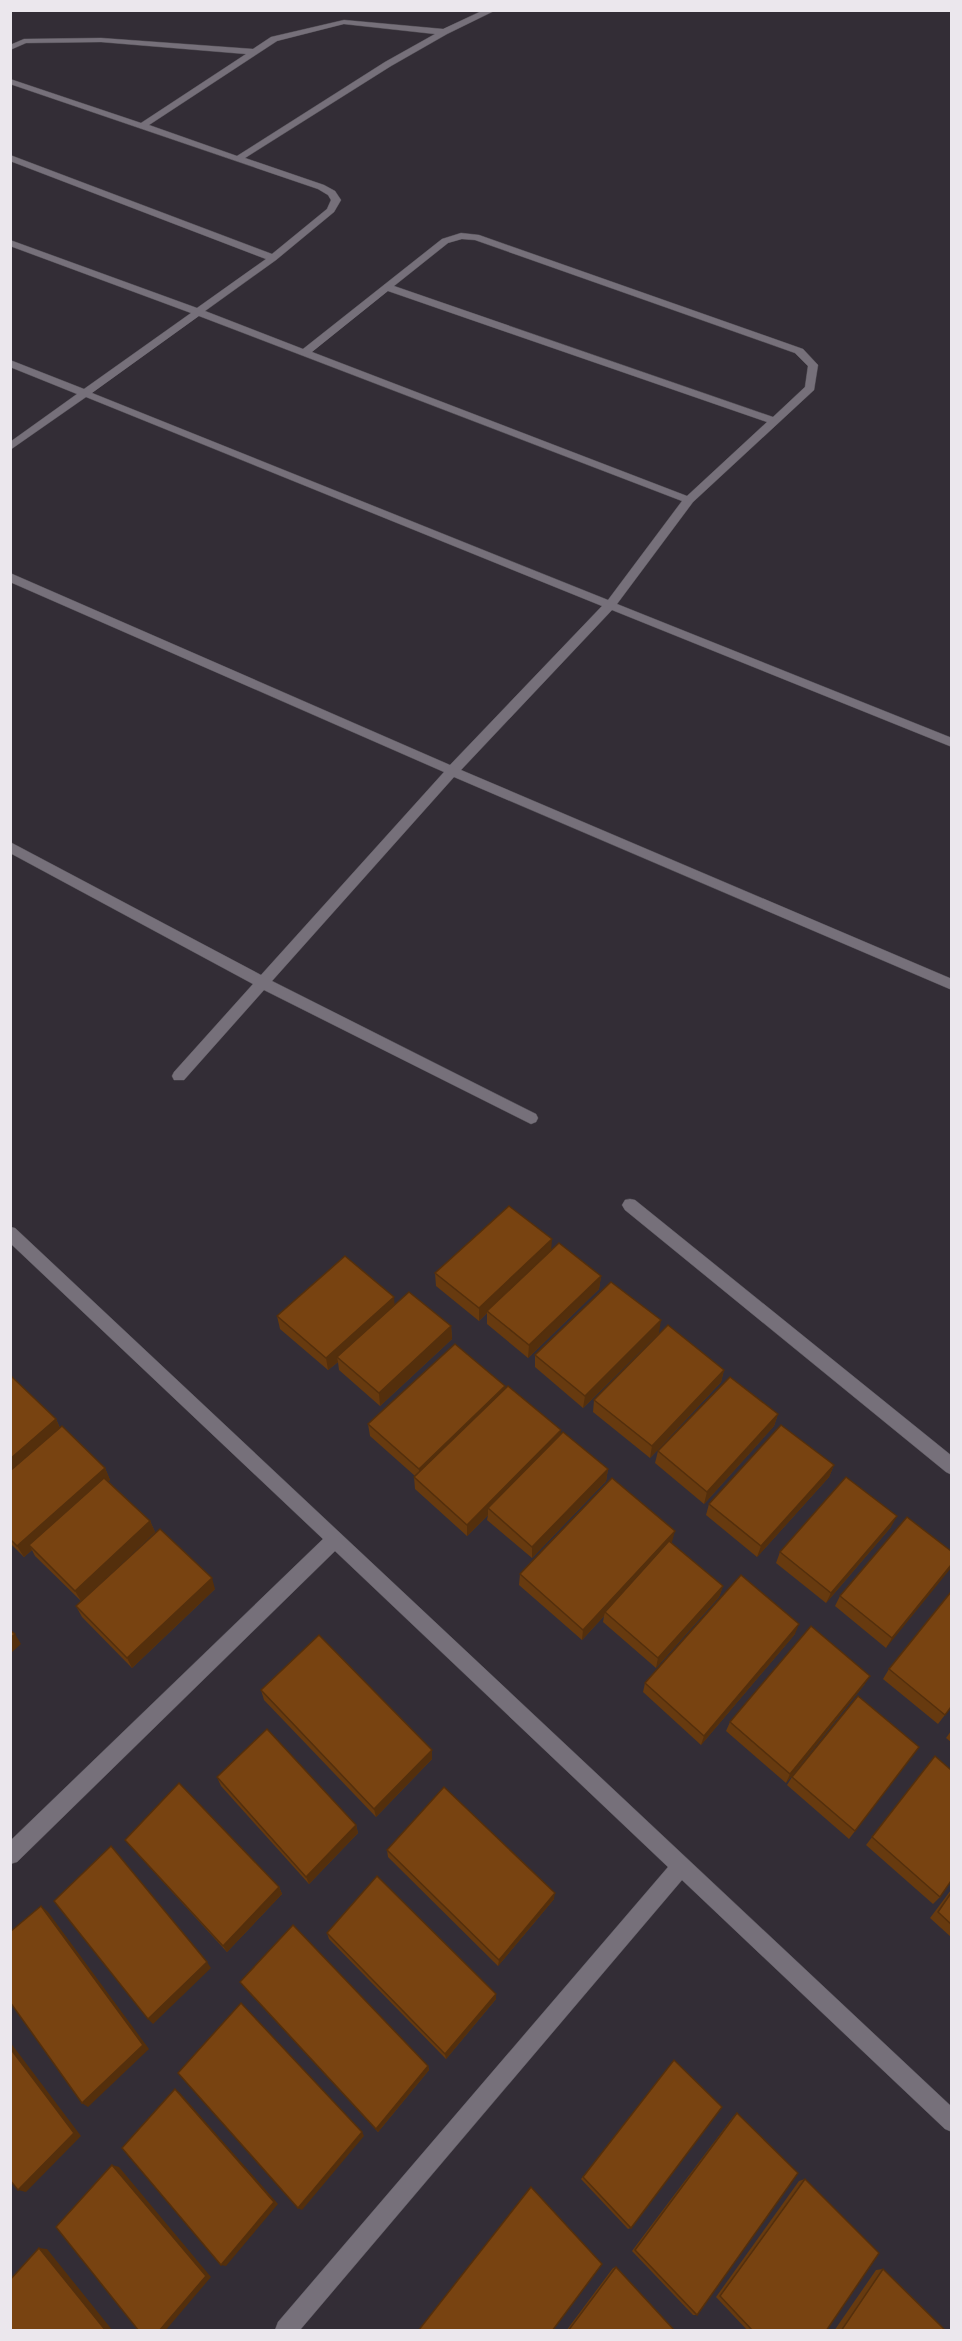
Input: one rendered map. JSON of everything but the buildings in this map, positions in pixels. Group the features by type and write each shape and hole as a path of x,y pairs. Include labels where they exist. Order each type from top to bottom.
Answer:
{"street":[{"path":"238,159 388,64 444,32 492,10"},
{"path":"142,126 274,39 344,22 444,32"},
{"path":"10,48 24,41 101,40 255,52"},
{"path":"10,81 321,187 332,193 336,200 331,210 273,258 10,447"},
{"path":"10,158 273,258"},
{"path":"179,1076 452,771 609,605 689,500 810,388 813,365 799,351 476,237 461,236 445,241 304,352"},
{"path":"10,243 304,352 689,500"},
{"path":"387,287 775,421"},
{"path":"10,363 951,743"},
{"path":"10,577 452,771 951,985"},
{"path":"10,847 262,983 531,1118"},
{"path":"630,1205 951,1467"},
{"path":"10,1233 951,2122"},
{"path":"10,1855 335,1539"},
{"path":"286,2331 681,1866"}]}
